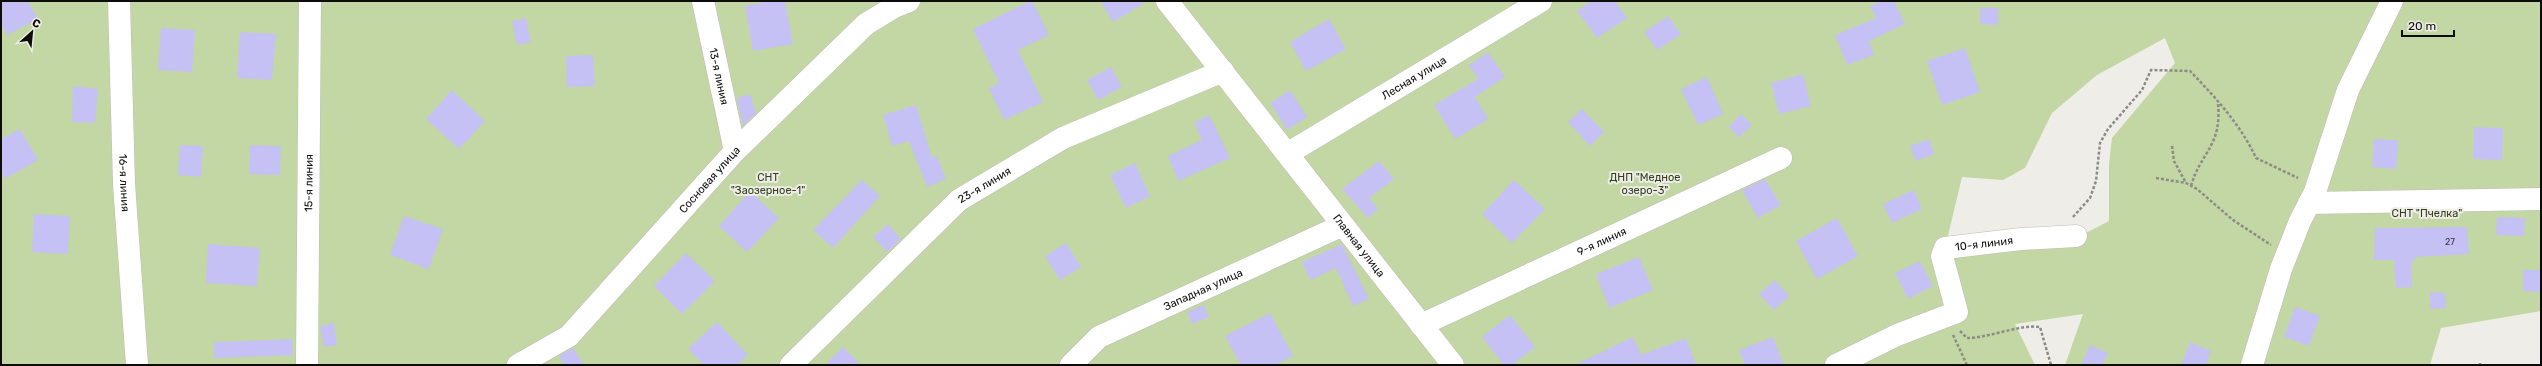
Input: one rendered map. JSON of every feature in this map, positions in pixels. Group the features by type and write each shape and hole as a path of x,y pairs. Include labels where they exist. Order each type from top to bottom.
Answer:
{"street":[{"name":"16-я линия","path":"119,1 124,184 137,365"},
{"name":"15-я линия","path":"307,365 310,1"},
{"name":"13-я линия","path":"703,1 735,151"},
{"name":"Главная улица","path":"1167,1 1453,365"},
{"name":"Лесная улица","path":"1287,154 1541,1"},
{"path":"2252,365 2307,193 2348,90 2392,1"},
{"name":"Сосновая улица","path":"518,365 569,336 735,151 866,24 899,3"},
{"name":"23-я линия","path":"791,365 960,200 1063,138 1223,71"},
{"name":"9-я линия","path":"1421,325 1781,158"},
{"path":"2307,193 2541,199"},
{"name":"Западная улица","path":"1071,365 1099,337 1343,225"},
{"name":"10-я линия","path":"1949,315 1956,312 1942,256 1945,248 2065,236"},
{"path":"1836,365 1897,335 1949,315"}],"path":[{"path":"2065,236 2090,198 2096,181 2100,143 2108,129 2142,90 2151,70 2190,71 2218,102 2247,140 2256,158 2295,174 2307,193"},
{"path":"2191,186 2195,173 2210,150 2217,134 2218,102"},
{"path":"2172,146 2174,161 2186,183"},
{"path":"2156,178 2186,183 2233,220 2269,244 2288,252"},
{"path":"1949,315 1968,365"},
{"path":"1949,315 1958,329 1967,338 1980,338 1990,334 2040,327 2051,365"}],"green space":[{"path":"1,1 2541,1 2541,311 2441,328 2430,365 2065,365 2083,314 2015,324 2035,365 1,365","holes":["2165,38 2175,63 2112,138 2109,164 2109,221 2082,235 1945,248 1962,177 2003,180 2025,168 2052,113 2097,75"]}],"building":[{"path":"1,1 28,1 38,19 7,35 1,24"},
{"path":"771,1 785,1 793,44 753,51 745,6"},
{"path":"1032,1 1049,35 1018,50 1043,102 1004,120 989,88 999,83 973,29"},
{"path":"1100,1 1148,1 1113,22"},
{"path":"1591,1 1615,1 1627,18 1597,38 1577,11"},
{"path":"1881,1 1894,1 1905,24 1869,41 1874,55 1847,65 1835,35 1876,18 1870,6"},
{"path":"1980,8 1998,8 1998,25 1980,24"},
{"path":"1668,16 1681,34 1657,50 1644,32"},
{"path":"526,18 531,42 517,45 512,21"},
{"path":"1329,19 1346,49 1306,71 1290,42"},
{"path":"161,28 195,30 192,72 158,70"},
{"path":"240,32 276,34 272,80 237,78"},
{"path":"1965,48 1980,92 1942,105 1927,61"},
{"path":"1488,52 1505,77 1475,97 1488,119 1455,139 1434,105 1478,79 1469,65"},
{"path":"593,55 595,86 567,87 566,56"},
{"path":"1111,67 1122,87 1098,100 1087,80"},
{"path":"1803,74 1811,106 1779,114 1771,83"},
{"path":"1707,77 1723,114 1698,125 1681,89"},
{"path":"73,86 98,89 95,123 72,122"},
{"path":"452,90 485,121 459,149 426,119"},
{"path":"1290,90 1307,117 1287,130 1270,103"},
{"path":"750,94 756,113 743,126 737,98"},
{"path":"916,105 932,158 937,156 946,179 927,187 909,141 892,146 883,115"},
{"path":"1582,109 1604,132 1590,146 1568,122"},
{"path":"1741,114 1752,125 1739,137 1729,127"},
{"path":"1209,115 1230,158 1178,181 1168,156 1202,140 1194,122"},
{"path":"2474,127 2503,128 2502,160 2473,159"},
{"path":"20,129 38,160 5,179 1,171 1,139"},
{"path":"1929,139 1934,154 1916,161 1910,146"},
{"path":"2374,139 2398,140 2396,169 2372,167"},
{"path":"180,145 203,146 201,177 178,175"},
{"path":"250,145 281,146 280,175 249,174"},
{"path":"1379,161 1394,179 1369,198 1378,209 1368,218 1342,189"},
{"path":"1135,163 1150,196 1126,208 1110,175"},
{"path":"1765,179 1781,205 1758,218 1742,190"},
{"path":"862,180 880,196 833,248 813,230"},
{"path":"1514,180 1545,209 1512,243 1482,214"},
{"path":"1914,190 1922,209 1892,223 1883,204"},
{"path":"750,191 779,218 747,252 719,226"},
{"path":"34,214 70,216 68,254 32,252"},
{"path":"404,216 443,229 429,269 390,255"},
{"path":"2497,217 2525,218 2524,236 2496,235"},
{"path":"1837,218 1858,256 1817,279 1796,241"},
{"path":"888,224 901,239 887,252 873,237"},
{"path":"2467,227 2469,254 2415,257 2415,261 2411,261 2412,287 2396,288 2394,260 2374,260 2375,228"},
{"path":"1066,243 1081,267 1060,280 1045,256"},
{"path":"208,244 260,248 257,286 206,283"},
{"path":"1342,244 1369,299 1353,306 1336,268 1310,280 1302,262"},
{"path":"686,253 715,281 682,314 654,286"},
{"path":"1639,257 1653,290 1609,308 1596,274"},
{"path":"1920,261 1933,286 1908,299 1895,273"},
{"path":"2523,270 2541,270 2541,292 2523,291"},
{"path":"1775,280 1789,296 1774,310 1759,294"},
{"path":"2430,292 2445,293 2446,308 2430,309"},
{"path":"1204,305 1209,317 1192,324 1187,312"},
{"path":"2295,307 2320,316 2309,346 2284,337"},
{"path":"1270,313 1293,356 1275,365 1241,365 1225,336"},
{"path":"1510,315 1535,347 1512,365 1504,365 1482,337"},
{"path":"717,322 748,355 737,365 704,365 688,349"},
{"path":"334,323 337,345 324,347 320,326"},
{"path":"1633,337 1641,355 1686,338 1696,365 1575,365"},
{"path":"1773,337 1784,365 1745,365 1739,350"},
{"path":"292,339 293,355 214,358 214,342"},
{"path":"2190,342 2211,351 2206,365 2181,365"},
{"path":"2090,345 2108,353 2102,365 2081,365"},
{"path":"843,347 861,365 825,365"},
{"path":"573,348 584,365 564,365 559,356"}],"park label":[{"name":"СНТ \"Заозерное-1\"","path":"768,183"},
{"name":"ДНП \"Медное озеро-3\"","path":"1645,183"},
{"name":"СНТ \"Пчелка\"","path":"2427,213"}]}
